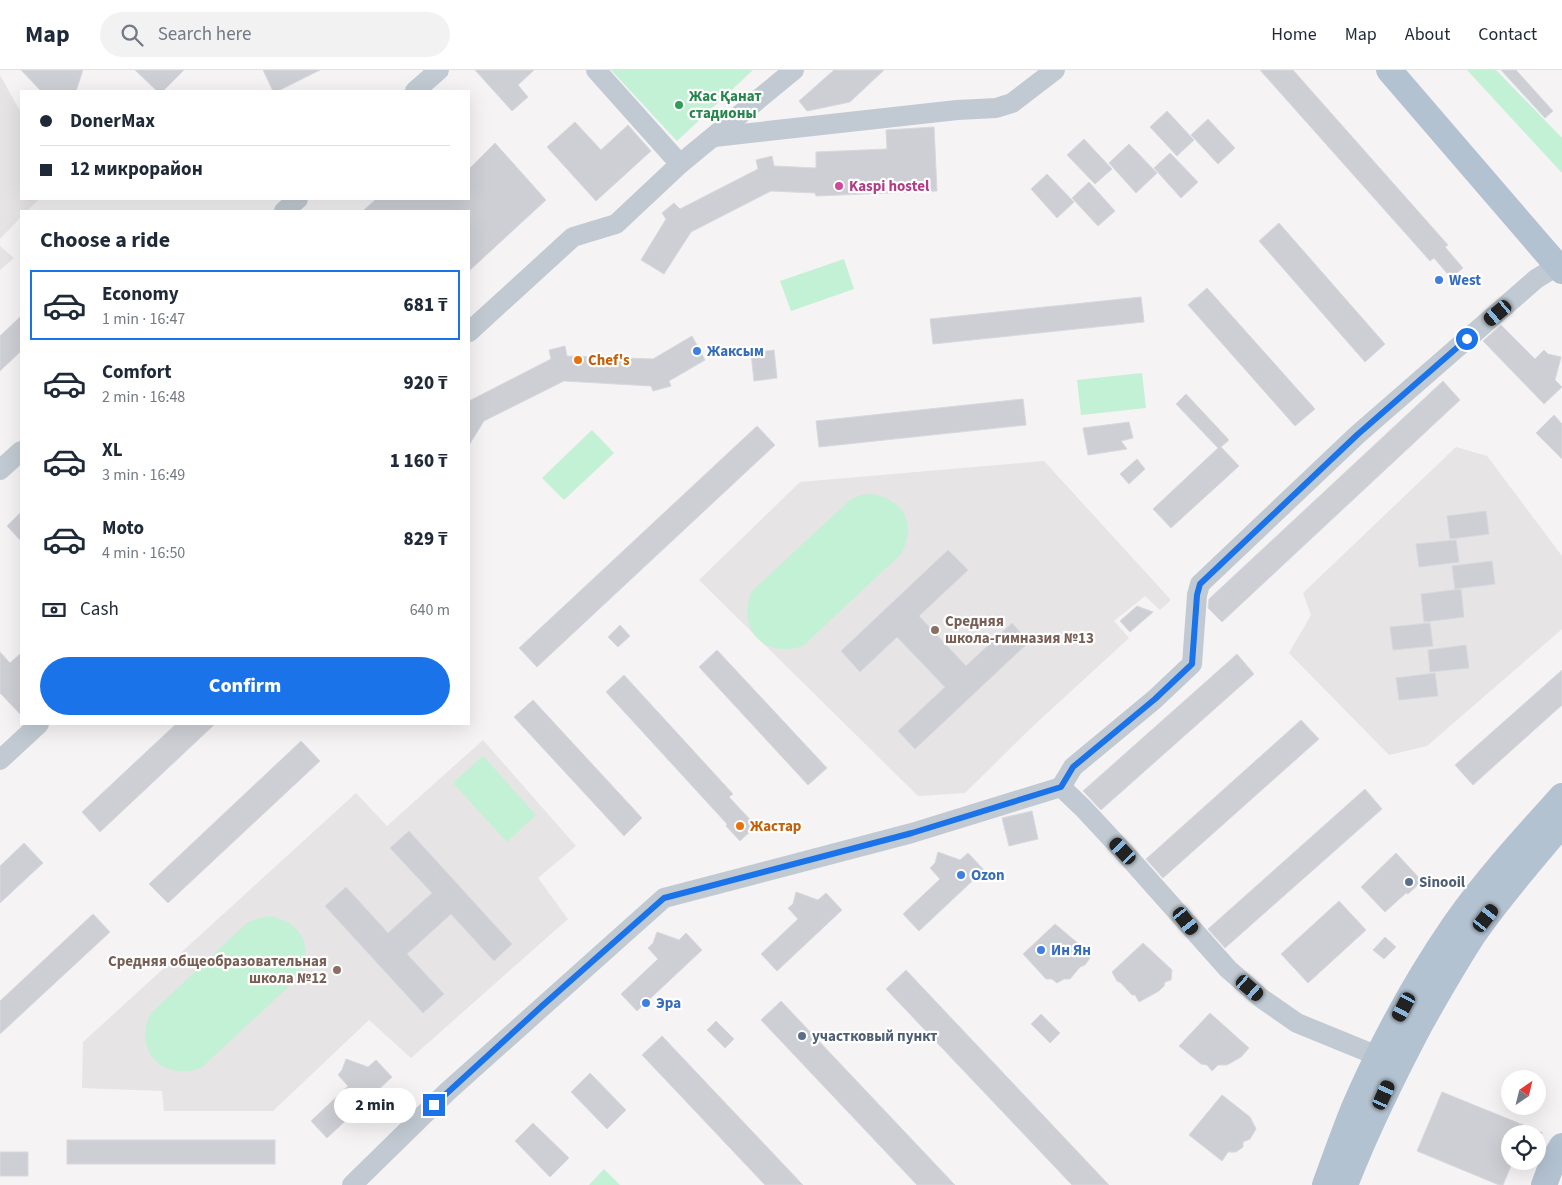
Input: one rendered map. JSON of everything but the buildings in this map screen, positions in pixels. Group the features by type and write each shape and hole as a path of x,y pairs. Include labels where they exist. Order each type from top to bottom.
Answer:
{"main road":[{"path":"1389,70 1559,268"},
{"path":"1345,1185 1358,1152 1412,991 1456,922 1508,856 1562,796"},
{"path":"1325,1185 1352,1112 1439,991 1474,934 1522,871 1562,824"},
{"path":"1544,1185 1553,1161 1562,1146"}],"street":[{"path":"416,90 438,70"},
{"path":"596,70 680,164"},
{"path":"470,331 573,237 616,224 680,164 794,70"},
{"path":"714,137 996,108 1012,102 1054,70"},
{"path":"285,210 297,200"},
{"path":"352,1185 447,1092 664,898 912,833 1061,787 1073,767 1155,699 1192,664 1197,595 1200,584 1361,432 1536,279 1559,268"},
{"path":"0,470 20,451"},
{"path":"0,760 38,725"},
{"path":"1061,787 1123,851 1228,969 1261,998 1297,1023 1389,1060"}],"shaded area":[{"path":"0,75 20,111 20,200 38,200 28,210 20,210 20,218 0,239"},
{"path":"0,246 14,258 0,270"},
{"path":"1456,447 1487,456 1562,556 1562,629 1427,746 1389,755 1289,653 1311,615 1303,593"},
{"name":"Средняя школа-гимназия №13","path":"1044,461 1171,600 1160,610 1145,596 1114,621 1129,638 1031,728 965,793 918,796 699,580 800,482"},
{"name":"Средняя общеобразовательная школа №12","path":"483,740 576,846 538,878 568,919 411,1058 369,1020 273,1111 164,1111 162,1091 82,1088 83,1042 356,793 387,826"}],"green space":[{"name":"Жас Қанат стадионы","path":"611,70 753,70 677,141"},
{"path":"1467,70 1496,70 1562,138 1562,173"},
{"path":"844,259 854,289 791,311 780,281"},
{"path":"1142,373 1146,408 1081,415 1077,380"},
{"path":"592,430 614,453 564,500 542,478"},
{"path":"872,494 893,502 905,515 908,533 901,554 803,646 789,649 776,648 757,638 751,629 748,617 748,605 752,591 850,500 861,495"},
{"path":"483,756 536,815 507,842 453,783"},
{"path":"270,916 291,924 302,938 305,956 299,977 201,1068 187,1071 164,1067 155,1060 149,1051 146,1040 146,1028 150,1014 248,922"},
{"path":"604,1169 620,1185 589,1185"}],"place":[{"name":"Жас Қанат стадионы","path":"679,105"},
{"name":"Kaspi hostel","path":"839,186"},
{"name":"West","path":"1439,280"},
{"name":"Жаксым","path":"697,351"},
{"name":"Chef's","path":"578,360"},
{"name":"Средняя школа-гимназия №13","path":"935,630"},
{"name":"Жастар","path":"740,826"},
{"name":"Ozon","path":"961,875"},
{"name":"Sinooil","path":"1409,882"},
{"name":"Ин Ян","path":"1041,950"},
{"name":"Средняя общеобразовательная школа №12","path":"337,970"},
{"name":"Эра","path":"646,1003"},
{"name":"участковый пункт","path":"802,1036"}],"route":[{"path":"434,1105 664,898 912,833 1061,787 1073,767 1155,699 1192,664 1197,595 1200,584 1357,435 1467,339"}]}
